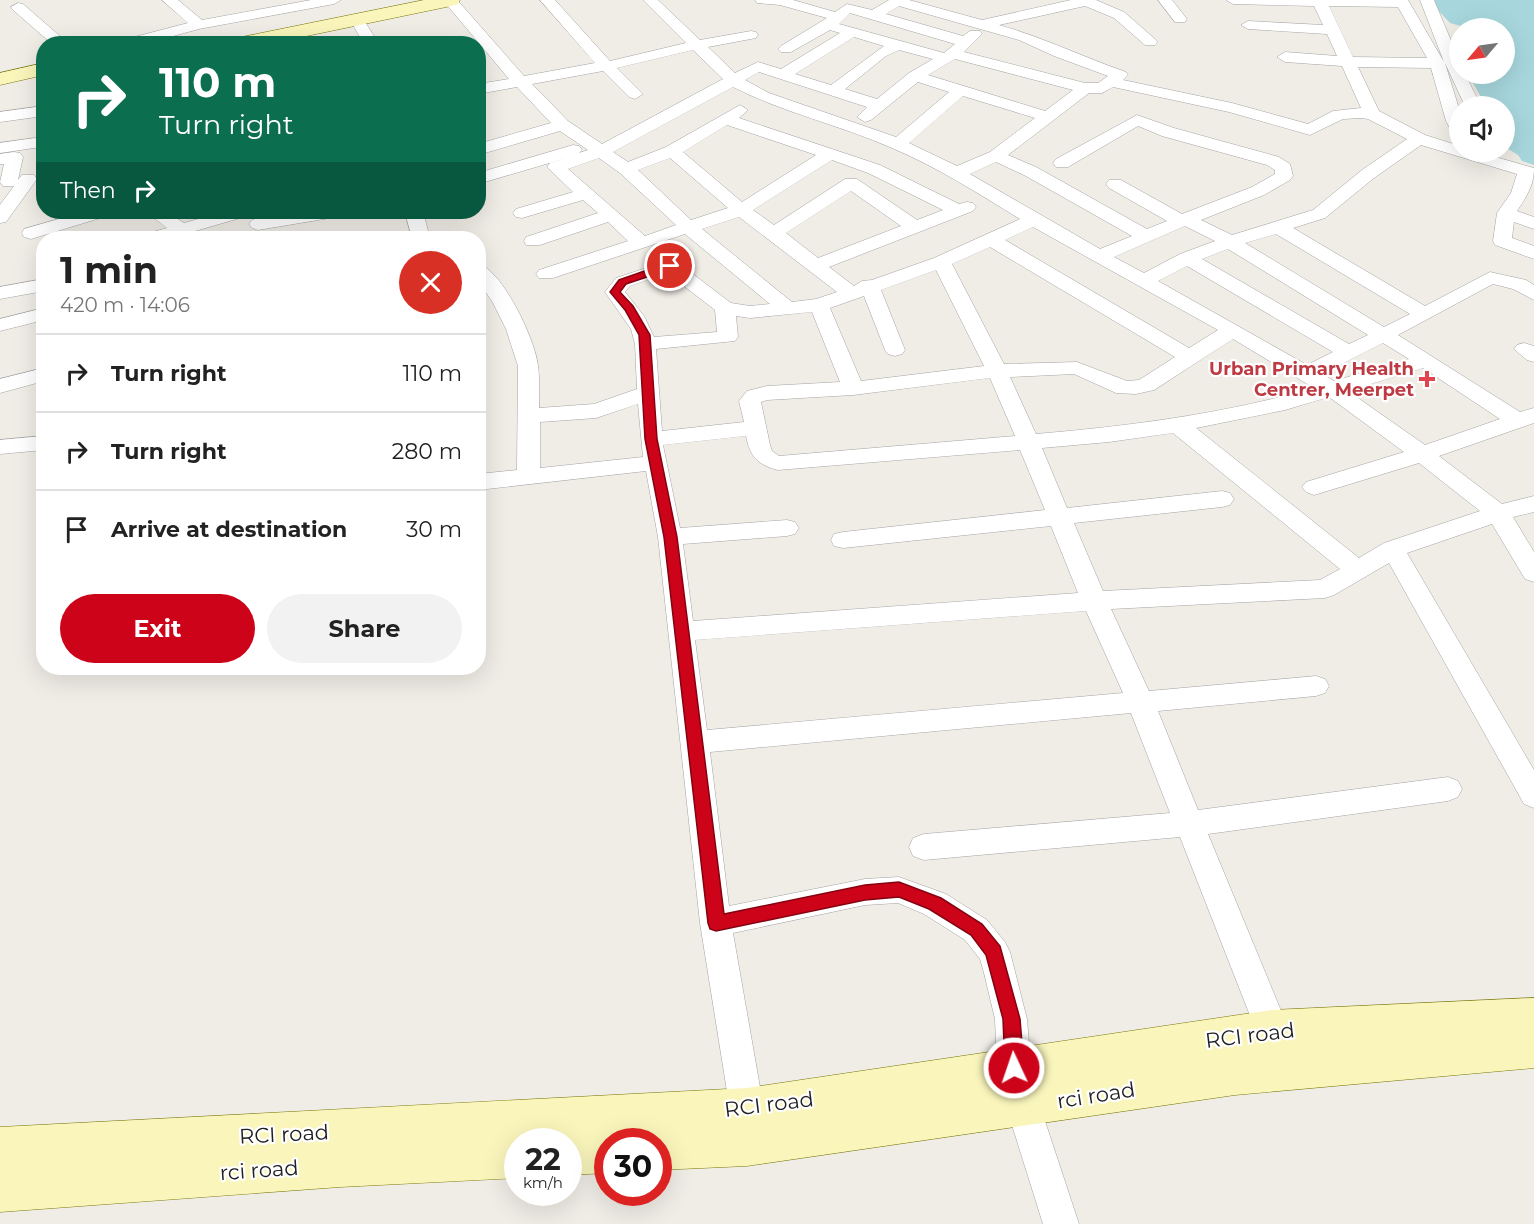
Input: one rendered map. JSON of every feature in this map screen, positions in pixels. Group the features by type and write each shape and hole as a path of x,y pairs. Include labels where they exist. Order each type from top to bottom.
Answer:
{"main road":[{"path":"279,36 476,0"},
{"path":"303,36 453,3"},
{"path":"0,74 36,68"},
{"path":"0,79 36,69"},
{"name":"RCI road","path":"0,1150 747,1110 1019,1087 1272,1030 1534,1018"},
{"name":"rci road","path":"672,1146 747,1143 1019,1087 1235,1074 1534,1047"},
{"name":"rci road","path":"0,1190 340,1164 504,1156"}],"street":[{"path":"169,0 199,26"},
{"path":"157,36 334,0"},
{"path":"547,0 606,66 635,94"},
{"path":"650,0 734,81 763,96 898,144 957,173 1034,220 1233,330 1333,390 1422,454 1498,513 1534,573"},
{"path":"762,0 874,15 966,42"},
{"path":"874,15 898,0 1024,37 1059,53 1120,75 1048,117 996,156 957,173"},
{"path":"1165,0 1180,19"},
{"path":"1233,0 1402,2 1437,63 1449,104"},
{"path":"1427,0 1449,57 1468,96"},
{"path":"853,129 878,105 915,76 949,56 984,26 1085,1 1119,15 1149,42"},
{"path":"1319,1 1345,61 1372,114"},
{"path":"19,3 54,36"},
{"path":"453,3 481,36"},
{"path":"843,12 853,31 949,56 1099,86 1232,108 1310,130 1335,114 1346,111 1372,114 1419,139 1449,148"},
{"path":"786,49 843,12"},
{"path":"360,25 367,36"},
{"path":"1248,25 1333,30"},
{"path":"784,74 853,31"},
{"path":"486,87 606,66 695,45 751,35"},
{"path":"486,41 562,125 626,169 689,228 787,309"},
{"path":"833,91 881,53 898,44"},
{"path":"1285,57 1437,63"},
{"path":"643,244 556,167 734,81 758,67 878,105"},
{"path":"915,76 1048,117"},
{"path":"1062,163 1137,120 1140,115 1138,111 1099,86"},
{"path":"898,144 959,91"},
{"path":"626,169 672,152 763,96"},
{"path":"0,117 36,112"},
{"path":"726,119 874,169 958,210"},
{"path":"1100,256 1144,235 1258,191 1284,176 1284,168 1273,161 1168,132 1137,120"},
{"path":"486,148 562,125"},
{"path":"1144,280 1187,258 1276,226 1319,214 1368,174 1419,139"},
{"path":"35,142 3,153 5,184 36,178"},
{"path":"486,177 597,148"},
{"path":"672,152 741,210 816,265 860,289 895,350"},
{"path":"546,274 741,210 830,154"},
{"path":"996,156 1030,171 1144,235"},
{"path":"1495,162 1530,173 1527,196 1506,213 1502,241 1534,253"},
{"path":"774,233 874,169"},
{"path":"0,218 36,178"},
{"path":"548,186 568,178"},
{"path":"851,183 916,228"},
{"path":"1115,184 1230,242 1426,361 1526,417"},
{"path":"521,201 585,194"},
{"path":"816,265 995,196"},
{"path":"1506,213 1534,223"},
{"path":"533,241 611,215"},
{"path":"38,231 78,219"},
{"path":"165,219 181,230"},
{"path":"178,231 218,219"},
{"path":"257,225 293,219"},
{"path":"747,1110 716,923 670,537 653,451 645,335 629,308 615,292 623,282 670,266 725,308 750,312 819,305 941,262 1034,220"},
{"path":"1276,226 1425,314"},
{"path":"31,233 36,232"},
{"path":"992,240 1189,357"},
{"path":"1187,258 1348,352"},
{"path":"941,262 997,371 1061,517 1094,601 1140,701 1272,1030"},
{"path":"486,277 526,348 529,477"},
{"path":"1306,374 1425,314 1490,278 1519,284 1534,294"},
{"path":"0,293 36,286"},
{"path":"819,305 854,387"},
{"path":"645,344 728,338 725,308"},
{"path":"0,325 36,316"},
{"path":"1233,330 1146,385 1137,387 1124,388 1077,368 997,371 755,396 750,402 762,455 766,460 778,463 1109,435 1178,425 1285,403 1426,361"},
{"path":"0,386 36,376"},
{"path":"529,416 596,411 648,393"},
{"path":"1314,487 1422,454 1526,417"},
{"path":"1178,425 1356,569"},
{"path":"486,481 529,477 756,428"},
{"path":"0,447 36,444"},
{"path":"843,540 1222,499"},
{"path":"681,631 1094,601 1325,589 1393,549 1498,513 1534,504"},
{"path":"670,537 787,528"},
{"path":"1393,549 1534,796"},
{"path":"696,742 1316,686"},
{"path":"924,847 1188,824 1448,789"},
{"path":"716,923 876,891 899,890 935,904 976,930 994,952 1011,1019 1019,1087 1061,1224"}],"water":[{"path":"1428,0 1534,0 1534,165 1522,161 1515,153 1515,96 1480,96 1474,84 1515,84 1515,18 1449,18 1449,22"}],"place":[{"name":"Urban Primary Health Centrer, Meerpet","path":"1427,379"}],"route":[{"path":"670,266 623,282 615,292 629,308 645,335 651,439 670,537 716,923 865,892 899,890 935,904 976,930 994,952 1011,1019 1014,1068"}]}
